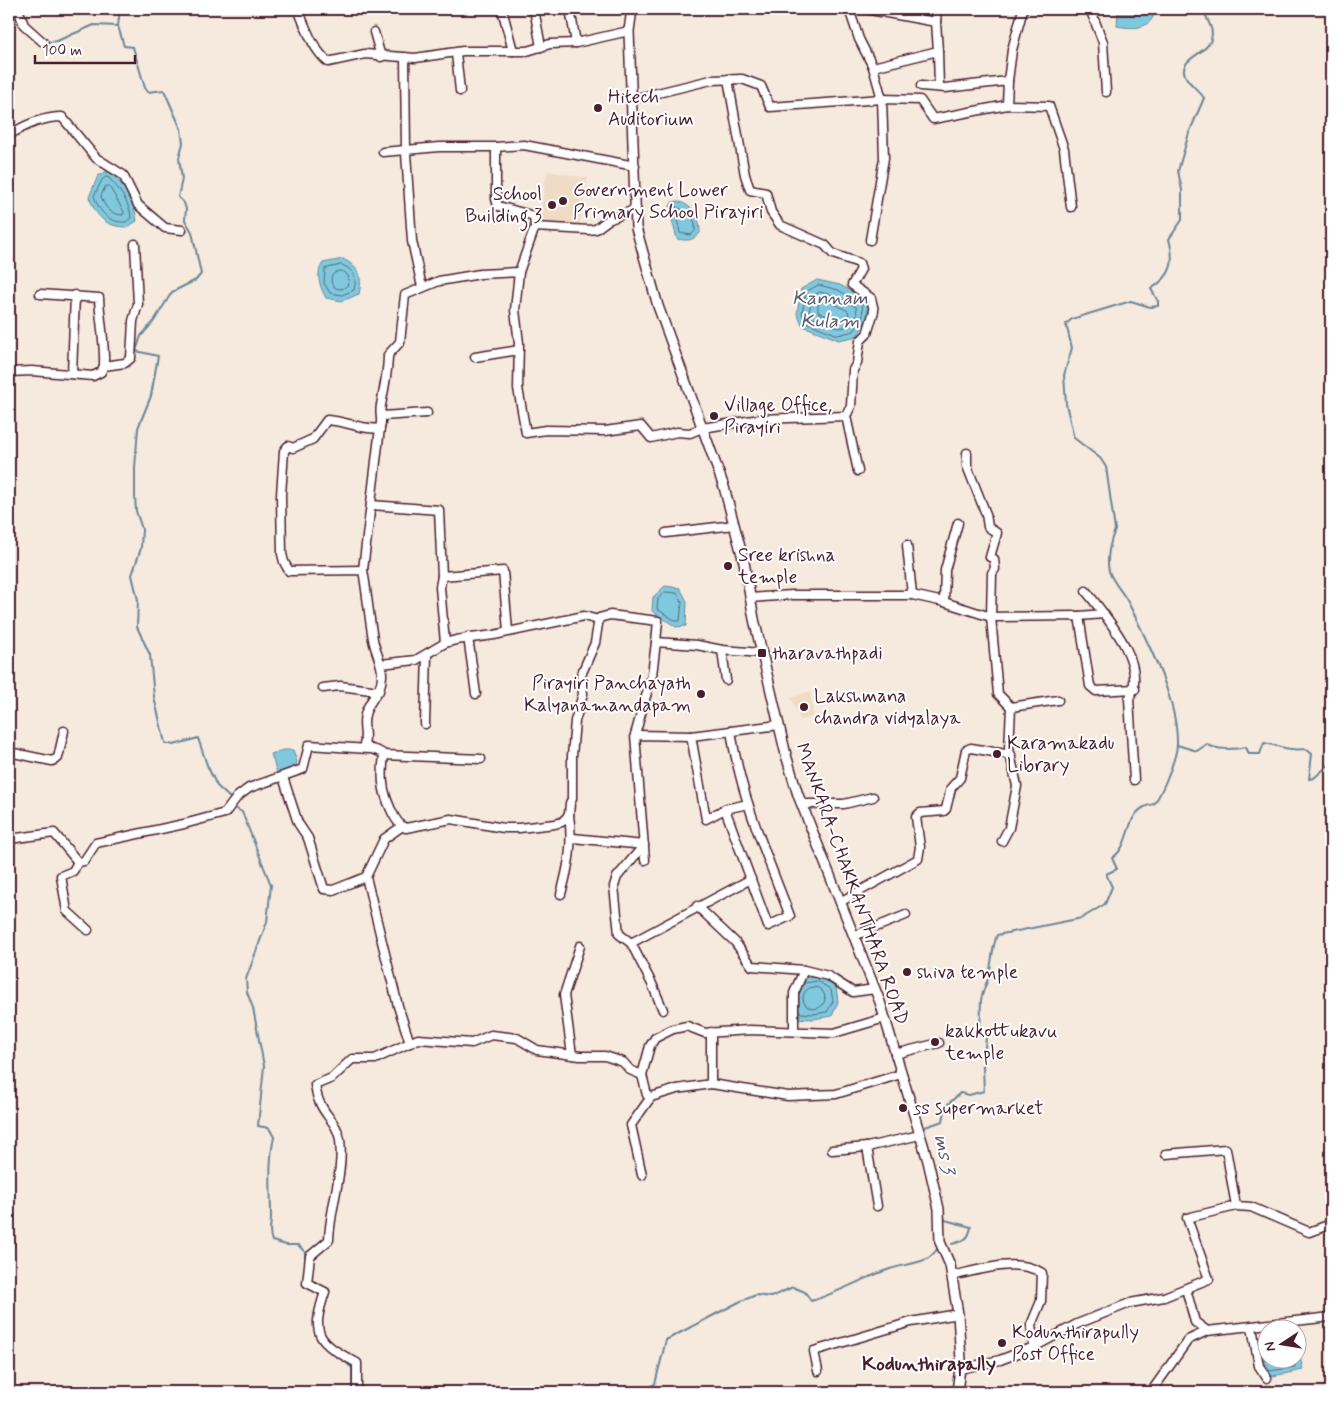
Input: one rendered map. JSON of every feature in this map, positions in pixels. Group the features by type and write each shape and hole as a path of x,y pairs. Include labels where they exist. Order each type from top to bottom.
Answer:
{"main road":[{"name":"MANKARA-CHAKKANTHARA ROAD","path":"632,9 629,31 633,99 636,228 658,306 724,487 744,562 778,725 802,804 875,989 928,1161 938,1209 940,1242 950,1265 958,1314 960,1369 957,1392"}],"street":[{"path":"18,9 24,25 43,42"},
{"path":"298,9 310,38 320,55 328,62 365,54 381,57 414,58 456,53 527,51 541,47 576,43 629,31"},
{"path":"502,9 513,51"},
{"path":"534,9 541,47"},
{"path":"570,9 576,43"},
{"path":"849,9 859,39 873,67 882,99 884,158 870,240"},
{"path":"865,9 936,22"},
{"path":"937,9 939,87"},
{"path":"1007,105 1012,50 1023,9"},
{"path":"1090,9 1103,42 1106,92"},
{"path":"374,32 381,57"},
{"path":"873,67 938,51"},
{"path":"456,53 460,91"},
{"path":"405,57 406,149 412,242 422,287"},
{"path":"728,79 744,175 750,190 766,193 771,212 780,225 825,245 833,254 859,263 861,269 852,286 871,298 874,311 867,334 860,341 857,363 853,370 851,406 846,416 858,471"},
{"path":"633,99 711,80 742,79 761,86 770,107 882,99 920,100 933,119 1007,105 1049,106 1064,149 1071,207"},
{"path":"921,86 939,87 1008,80"},
{"path":"9,135 22,127 48,118 62,117 96,158 122,175 138,205 165,228 182,230"},
{"path":"383,152 406,149 496,148 524,144 635,166"},
{"path":"496,148 498,206 534,216 535,227 519,272 515,310 518,388 526,433 546,430 605,431 641,426 650,438 677,432 690,434 702,428 760,419 846,416"},
{"path":"535,227 589,230 636,209"},
{"path":"104,366 125,363 131,358 133,321 138,304 135,244"},
{"path":"368,750 364,745 366,731 364,715 379,691 382,664 378,660 373,640 363,570 382,416 380,408 385,391 383,381 388,364 388,355 400,342 403,300 405,295 419,291 422,287 468,275 519,272"},
{"path":"9,372 93,376 101,372 104,366 105,336 99,314 99,298 40,294"},
{"path":"72,374 75,295"},
{"path":"475,357 518,350"},
{"path":"382,416 427,413"},
{"path":"363,570 289,572 284,562 281,535 284,451 288,446 299,446 313,439 327,420 351,423 368,430 380,428"},
{"path":"967,453 967,466 983,505 988,527 997,533 990,558 994,560 995,569 992,573 991,617 998,694 1010,707 1011,755 1017,786 1010,828 1002,841"},
{"path":"372,505 439,510 442,576 440,586 446,643"},
{"path":"944,602 945,570 958,523"},
{"path":"666,533 734,525"},
{"path":"907,545 912,595"},
{"path":"442,576 502,571 508,631"},
{"path":"1086,592 1124,642 1133,670 1135,689 1129,699 1134,780"},
{"path":"750,598 912,595 944,602 991,617 1104,614"},
{"path":"382,664 416,660 446,643 584,616 598,620 610,615 658,620 652,675 635,735 645,860"},
{"path":"1079,616 1090,686 1096,692 1135,689"},
{"path":"561,894 569,865 572,838 569,815 573,793 572,764 575,721 583,694 581,675 595,643 598,620"},
{"path":"468,638 476,694"},
{"path":"656,642 762,653"},
{"path":"722,650 726,680"},
{"path":"425,724 427,654"},
{"path":"323,688 340,686 379,691"},
{"path":"1010,707 1058,700"},
{"path":"635,735 691,736 778,725"},
{"path":"725,809 768,926 790,916 748,804 735,761 731,731"},
{"path":"9,752 52,761 58,758 64,732"},
{"path":"691,736 706,819 725,809 748,804"},
{"path":"78,862 84,861 96,844 225,813 237,797 249,788 303,769 309,745 368,750 382,752 384,755 480,759"},
{"path":"840,902 918,859 920,847 916,817 920,813 944,811 946,809 951,788 960,778 966,750 971,748 1011,755"},
{"path":"384,755 383,785 396,821 401,827"},
{"path":"283,777 298,824 311,846 324,889 333,890 366,877"},
{"path":"802,804 844,804 873,797"},
{"path":"410,1043 398,1006 366,877 384,839 401,827 428,825 451,819 504,828 519,828 555,824 562,822 569,815"},
{"path":"9,839 54,833 78,862"},
{"path":"572,838 644,845"},
{"path":"644,845 617,877 614,886 619,934 631,943 663,1010"},
{"path":"78,862 73,871 61,876 62,888 67,911 88,930"},
{"path":"631,943 697,906 751,879"},
{"path":"697,906 734,942 752,966 804,970 828,976 853,992 875,989"},
{"path":"854,936 906,916"},
{"path":"572,1055 564,995 580,946"},
{"path":"794,1030 794,993 804,970"},
{"path":"651,1097 648,1095 642,1076 650,1046 655,1038 687,1026 704,1033 794,1030 844,1032 885,1018"},
{"path":"711,1032 711,1084"},
{"path":"357,1392 357,1363 336,1351 321,1338 316,1318 325,1292 307,1284 310,1256 329,1240 330,1218 340,1178 340,1140 336,1125 319,1103 315,1085 332,1078 352,1059 376,1060 418,1039 472,1043 491,1035 517,1038 537,1050 572,1055 605,1056 623,1062 630,1070 642,1076"},
{"path":"895,1054 939,1043"},
{"path":"642,1175 631,1125 651,1097 677,1089 711,1084 788,1096 836,1094 901,1074"},
{"path":"832,1150 867,1147 920,1135"},
{"path":"867,1147 877,1206"},
{"path":"1166,1154 1226,1149 1236,1206"},
{"path":"960,1369 1000,1360 1034,1347 1077,1324 1130,1303 1164,1297 1208,1279 1186,1218 1236,1206 1251,1207 1310,1232 1331,1224"},
{"path":"952,1276 1006,1266 1031,1266 1042,1273 1040,1301 1031,1325 1034,1347"},
{"path":"1186,1289 1195,1322 1207,1331"},
{"path":"818,1371 814,1351 911,1322 958,1314"},
{"path":"1151,1392 1188,1340 1207,1331 1331,1317"},
{"path":"1252,1327 1259,1366 1267,1378"}],"shaded area":[{"name":"Government Lower Primary School Pirayiri","path":"547,171 588,178 578,232 538,225"},
{"name":"Lakshmana chandra vidyalaya","path":"810,691 814,717 800,720 791,698"}],"water":[{"path":"1118,9 1155,9 1150,21 1146,24 1141,27 1129,28 1117,26"},
{"path":"105,172 112,172 134,208 137,221 127,227 107,223 98,215 89,197 98,176"},
{"path":"678,201 692,209 697,217 700,233 695,238 687,240 677,239 669,209 672,202"},
{"path":"343,259 353,265 358,273 360,278 359,294 342,301 326,298 319,280 321,267 323,263"},
{"name":"Kannam Kulam","path":"817,280 840,285 867,300 868,318 857,336 839,340 803,326 797,314 801,289"},
{"path":"665,586 680,588 687,601 686,626 676,627 652,611 653,597"},
{"path":"283,750 293,750 297,761 295,770 278,776 271,754"},
{"path":"819,976 836,987 838,1002 832,1016 813,1019 796,1018 790,994 798,979"},
{"path":"1258,1336 1258,1352 1255,1337"},
{"path":"1262,1368 1303,1368 1303,1370 1268,1377"}],"waterway":[{"path":"118,26 120,9"},
{"path":"924,1135 925,1127 943,1121 946,1106 960,1093 969,1095 984,1091 983,1067 986,1038 979,1029 981,1001 989,975 997,935 1082,918 1105,904 1112,887 1106,874 1117,869 1112,858 1119,852 1132,820 1137,813 1144,807 1154,804 1175,757 1177,744 1176,727 1167,691 1137,619 1109,571 1109,550 1115,530 1106,467 1100,458 1074,438 1066,404 1064,375 1072,348 1066,324 1072,319 1131,301 1150,307 1158,306 1158,301 1151,289 1164,279 1172,261 1169,239 1182,220 1182,190 1178,171 1189,133 1204,98 1188,80 1184,71 1188,62 1207,47 1212,37 1204,9"},
{"path":"46,42 57,41 94,25 118,26 124,46 133,47 145,88 148,92 164,90 181,129 183,143 179,158 182,179 178,197 184,203 186,209 185,220 192,232 201,274 196,280 172,292 154,321 141,336 136,351 158,356 151,396 138,428 135,497 136,511 142,529 141,548 132,575 138,600 137,627 150,655 154,697 165,743 174,745 198,738 207,765 217,786 230,798"},
{"path":"25,31 37,41"},
{"path":"1177,745 1197,751 1207,744 1220,749 1246,747 1249,754 1260,754 1264,743 1289,749 1306,749 1312,754 1309,779 1314,778 1331,763"},
{"path":"235,808 242,812 271,885 267,922 246,979 247,992 253,1008 264,1066 258,1126 269,1128 274,1137 270,1167 270,1235 272,1241 286,1245 298,1245 305,1252 305,1265"},
{"name":"ms 3","path":"935,1170 937,1180"},
{"name":"ms 3","path":"943,1214 945,1220 971,1227 965,1239 952,1244"},
{"path":"640,1392 655,1384 666,1340 739,1302 756,1295 771,1297 793,1287 805,1292 811,1301 890,1269 927,1259 938,1248"},
{"path":"311,1289 320,1295"},
{"path":"316,1310 315,1332 319,1341 327,1349"},
{"path":"340,1357 352,1368 352,1392"}],"place":[{"name":"Hitech Auditorium","path":"598,108"},
{"name":"Government Lower Primary School Pirayiri","path":"563,201"},
{"name":"School Building 3","path":"552,205"},
{"name":"Village Office, Pirayiri","path":"714,416"},
{"name":"Sree krishna temple","path":"728,566"},
{"name":"tharavathpadi","path":"762,653"},
{"name":"Pirayiri Panchayath Kalyanamandapam","path":"701,694"},
{"name":"Lakshmana chandra vidyalaya","path":"804,707"},
{"name":"Karamakadu Library","path":"997,754"},
{"name":"shiva temple","path":"907,972"},
{"name":"kakkottukavu temple","path":"935,1042"},
{"name":"ss supermarket","path":"903,1108"},
{"name":"Kodunthirapully Post Office","path":"1002,1343"}],"district":[{"name":"Kodunthirapally","path":"929,1364"}]}
